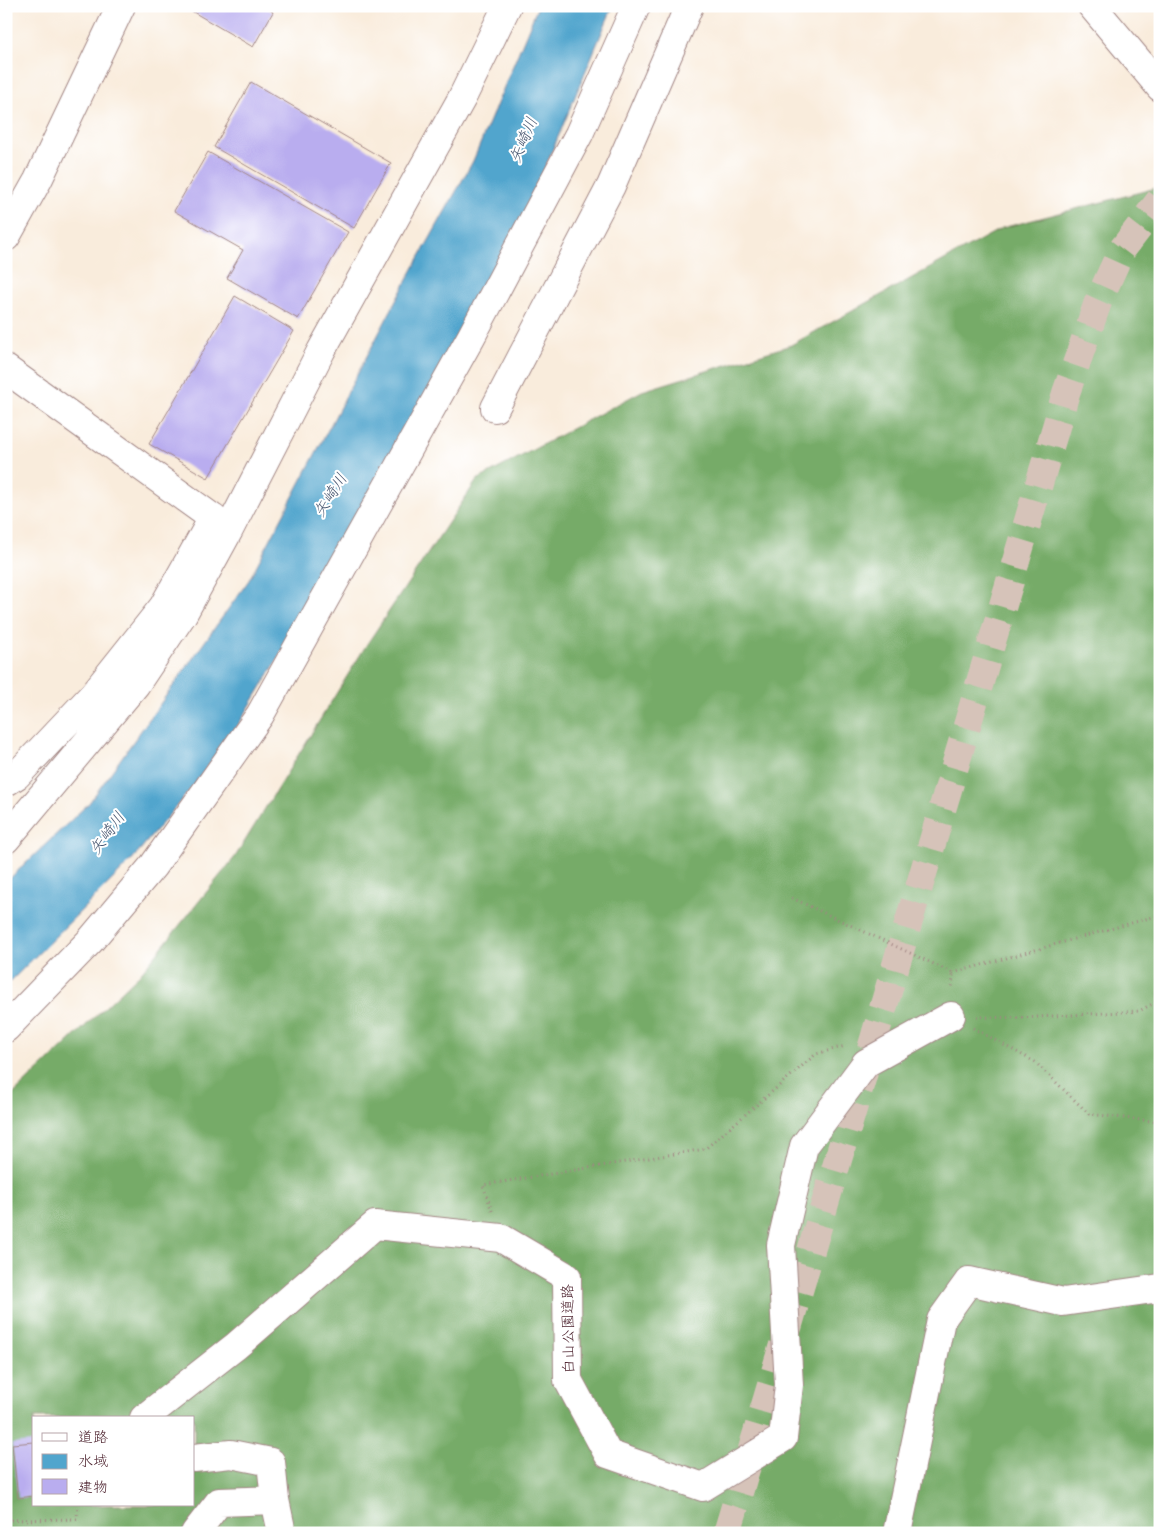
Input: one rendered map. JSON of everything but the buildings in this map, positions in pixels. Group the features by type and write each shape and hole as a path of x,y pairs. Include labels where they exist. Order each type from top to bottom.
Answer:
{"street":[{"path":"6,236 38,180 121,6"},
{"path":"6,782 17,775 93,695 163,607 221,524 321,352 462,98 507,6"},
{"path":"6,1028 90,941 153,866 260,715 471,336 579,134 636,6"},
{"path":"495,408 611,186 689,6"},
{"path":"1092,6 1160,87"},
{"path":"6,369 221,524"},
{"path":"6,839 136,684 182,614 221,524"},
{"name":"白山公園道路","path":"147,1416 236,1346 375,1226 501,1238 567,1277 568,1380 608,1454 703,1487 783,1438 789,1386 781,1245 804,1146 866,1064 951,1016"},
{"path":"898,1533 941,1320 969,1281 1063,1302 1160,1288"},
{"path":"195,1458 231,1454 271,1462 275,1500 282,1533"},
{"path":"194,1533 220,1502 275,1500"}],"path":[{"path":"792,898 953,973 1160,914"},
{"path":"951,1016 953,973"},
{"path":"951,1016 1020,1018 1139,1011 1160,1000"},
{"path":"951,1016 1034,1062 1089,1114 1160,1122"},
{"path":"501,1238 483,1185 705,1149 816,1054 852,1044"},
{"path":"6,1520 77,1519 78,1506"}],"green space":[{"path":"1160,187 1160,1533 6,1533 6,1101 140,974 235,857 367,644 477,480 642,391 791,345 1002,228"}],"water":[{"name":"矢崎川","path":"538,6 613,6 514,242 335,566 237,727 190,790 129,863 6,986 6,882 89,803 249,580 409,276 473,161"}],"tunnel":[{"path":"727,1533 1066,393 1098,302 1121,251 1160,200"}]}
